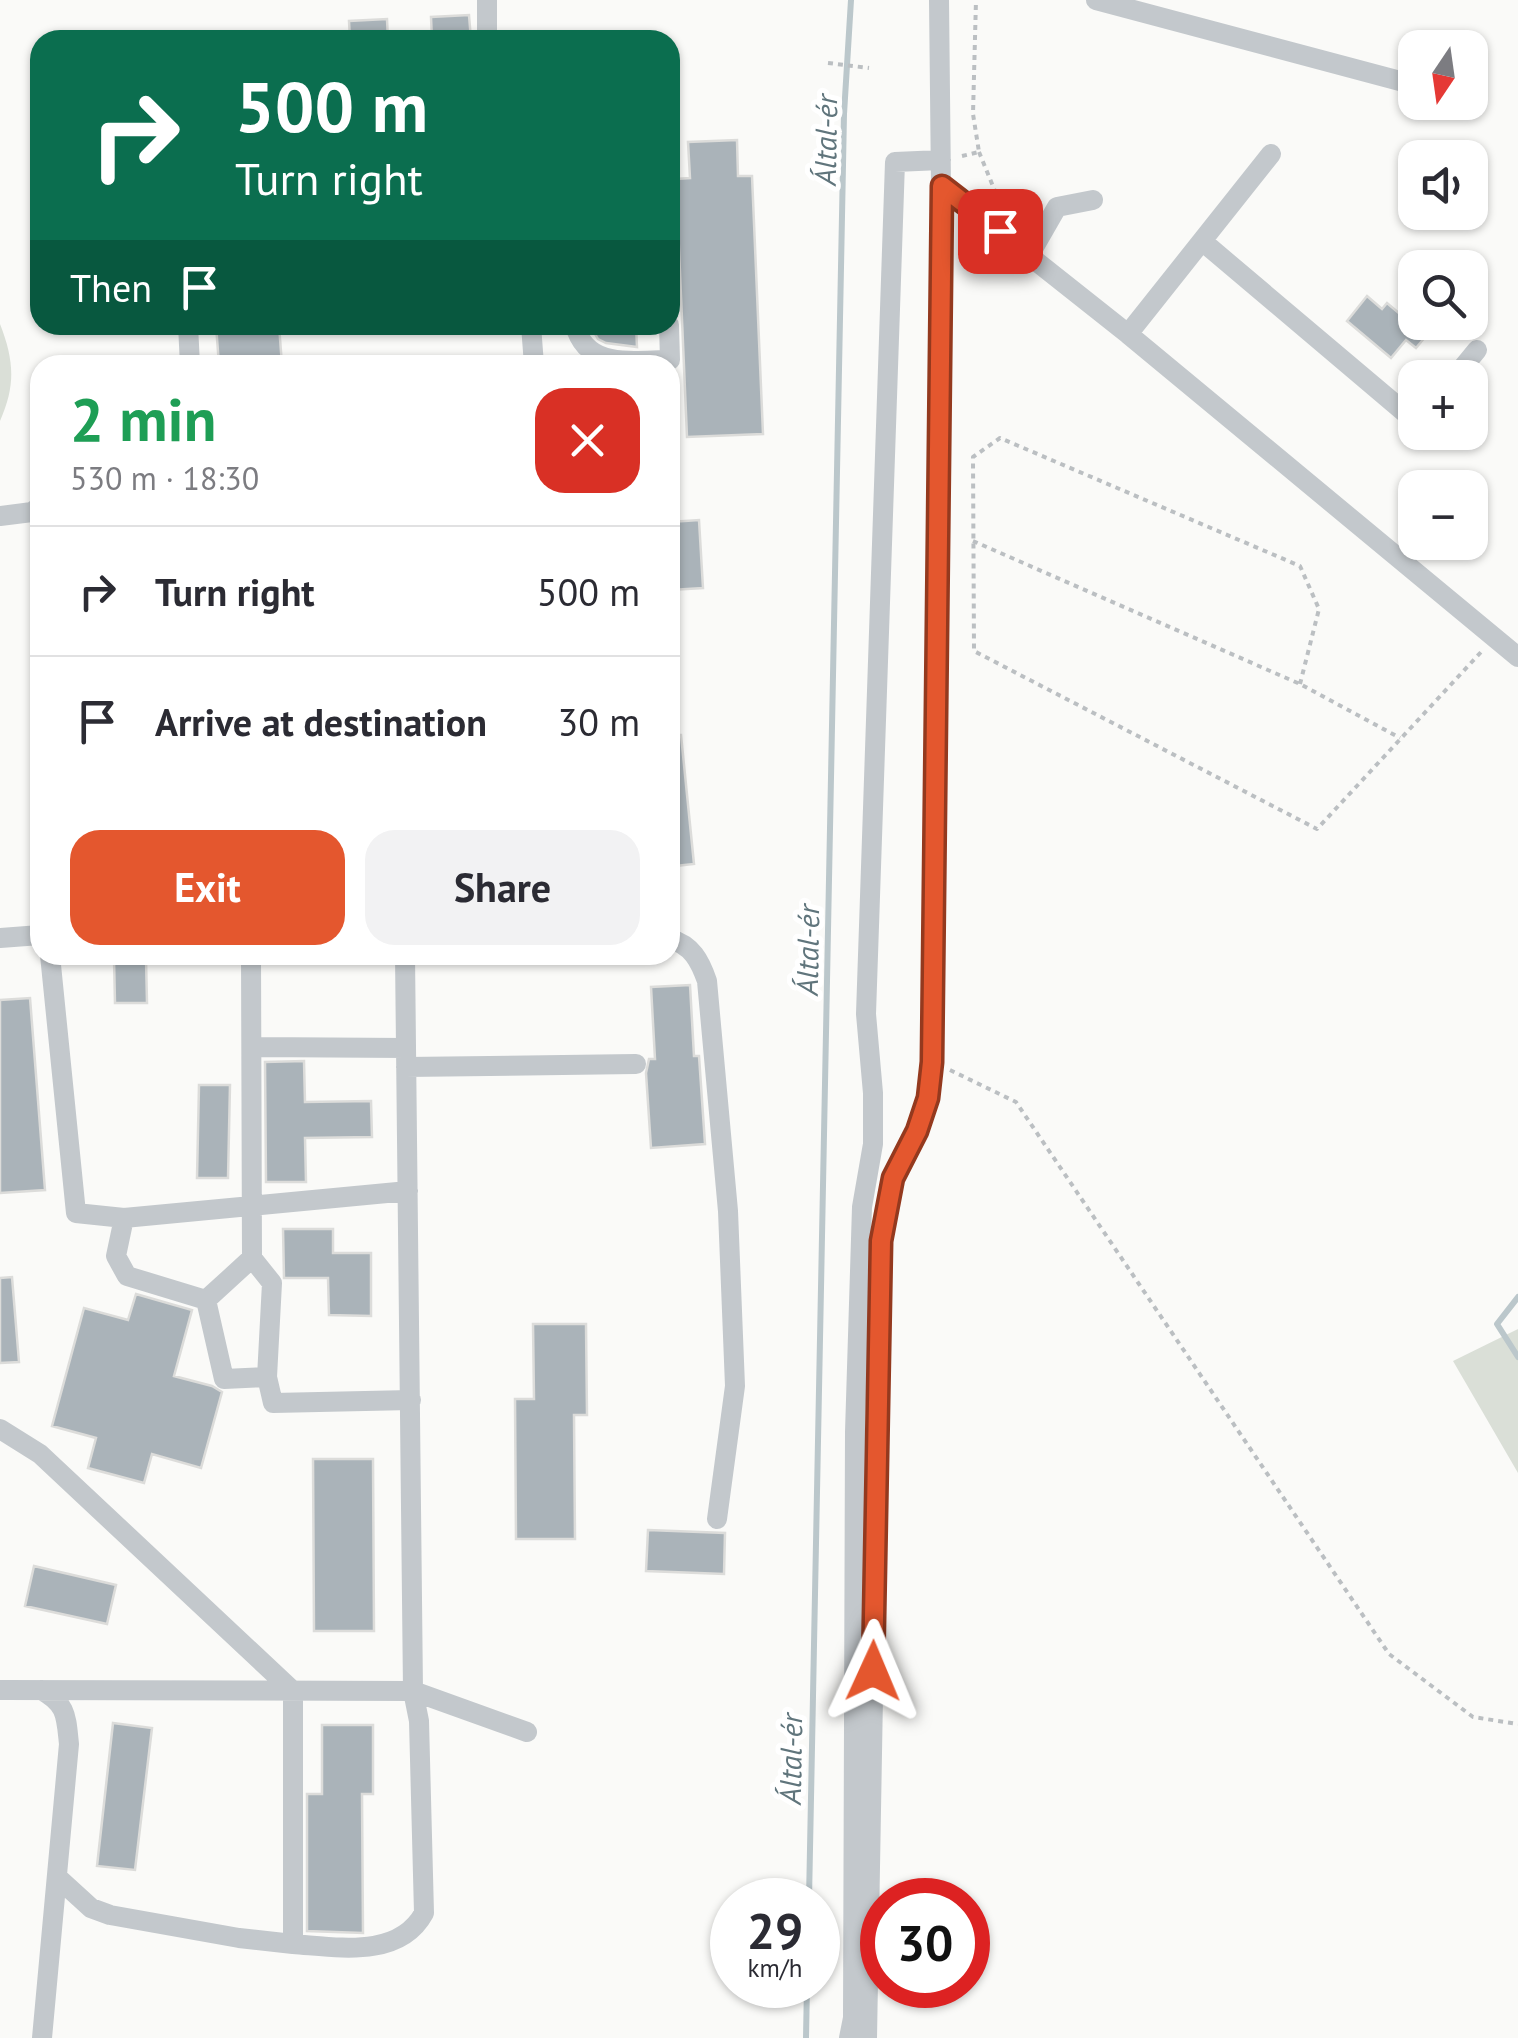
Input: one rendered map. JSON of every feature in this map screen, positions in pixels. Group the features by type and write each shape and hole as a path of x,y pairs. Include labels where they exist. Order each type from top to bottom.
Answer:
{"street":[{"path":"487,30 488,0"},
{"path":"867,2038 881,1241 893,1178 917,1131 928,1098 932,1062 942,186 939,0"},
{"path":"1096,0 1398,80"},
{"path":"1128,334 1272,154"},
{"path":"849,2038 853,2018 855,1432 862,1207 873,1144 866,1014 895,162 941,160"},
{"path":"942,186 1034,246 1128,334 1518,657"},
{"path":"1034,246 1057,207 1093,200"},
{"path":"1202,241 1398,407"},
{"path":"579,335 583,346 594,355"},
{"path":"1469,360 1477,350"},
{"path":"0,516 30,512"},
{"path":"0,938 30,936"},
{"path":"680,943 700,958 707,981 728,1211 736,1386 718,1519"},
{"path":"51,965 76,1213 124,1218 408,1191"},
{"path":"252,965 252,1258 272,1284 267,1378 274,1403 411,1400"},
{"path":"56,1877 91,1908 110,1915 293,1944 378,1946 415,1930 424,1913 419,1721 413,1691 404,965"},
{"path":"252,1047 406,1057 636,1064"},
{"path":"124,1218 116,1256 127,1276 206,1300"},
{"path":"206,1300 252,1258"},
{"path":"206,1300 224,1379 267,1378"},
{"path":"0,1429 40,1454 293,1691 293,1944"},
{"path":"0,1690 413,1691 526,1732"},
{"path":"40,1690 56,1698 66,1715 69,1744 42,2038"}],"path":[{"path":"976,0 973,114 980,152 997,196 1034,246"},
{"path":"828,63 870,68"},
{"path":"941,160 980,152"},
{"path":"1300,684 1319,610 1300,566 1000,438 973,457 974,651 1317,828 1495,636"},
{"path":"974,542 1300,684 1400,738"},
{"path":"932,1062 1016,1102 1389,1654 1473,1718 1518,1724"}],"shaded area":[{"path":"0,324 11,372 9,396 0,421"},
{"path":"1518,1329 1518,1473 1453,1361"}],"building":[{"path":"469,15 470,30 432,30 431,17"},
{"path":"387,19 388,30 349,30 349,21"},
{"path":"737,140 738,176 752,176 763,434 687,437 680,179 690,178 688,142"},
{"path":"1367,296 1382,309 1387,303 1398,312 1398,340 1406,340 1391,358 1347,321"},
{"path":"217,335 280,335 281,355 218,355"},
{"path":"596,335 636,335 637,347 606,343"},
{"path":"1406,340 1423,340 1416,348"},
{"path":"699,520 703,588 680,589 680,521"},
{"path":"680,735 681,735 694,864 680,865"},
{"path":"114,965 146,965 147,1003 115,1003"},
{"path":"690,985 705,1144 651,1148 646,1073 649,1059 655,1059 651,987"},
{"path":"30,998 45,1190 0,1193 0,1000"},
{"path":"304,1061 305,1102 371,1101 372,1137 305,1138 306,1182 266,1182 265,1062"},
{"path":"199,1085 230,1085 228,1178 197,1178"},
{"path":"283,1229 333,1229 333,1253 371,1253 371,1316 329,1315 328,1278 284,1278"},
{"path":"12,1277 19,1362 0,1363 0,1278"},
{"path":"136,1294 192,1310 174,1376 222,1392 201,1468 152,1454 144,1483 88,1468 96,1438 52,1426 84,1308 128,1320"},
{"path":"533,1324 586,1324 587,1415 574,1415 575,1539 516,1539 515,1399 534,1399"},
{"path":"313,1459 373,1459 374,1631 314,1631"},
{"path":"648,1530 725,1533 724,1574 646,1571"},
{"path":"34,1566 116,1585 107,1624 25,1606"},
{"path":"113,1723 152,1728 135,1870 97,1866"},
{"path":"322,1725 373,1725 373,1794 362,1794 363,1933 307,1931 307,1794 322,1794"}],"waterway":[{"name":"Által-ér","path":"809,1878 844,114 851,0"},
{"path":"1518,1297 1497,1324 1518,1357"},
{"name":"Által-ér","path":"806,2038 807,2008"}],"route":[{"path":"873,1671 881,1241 893,1178 917,1131 928,1098 932,1062 942,186 1000,231"}]}
